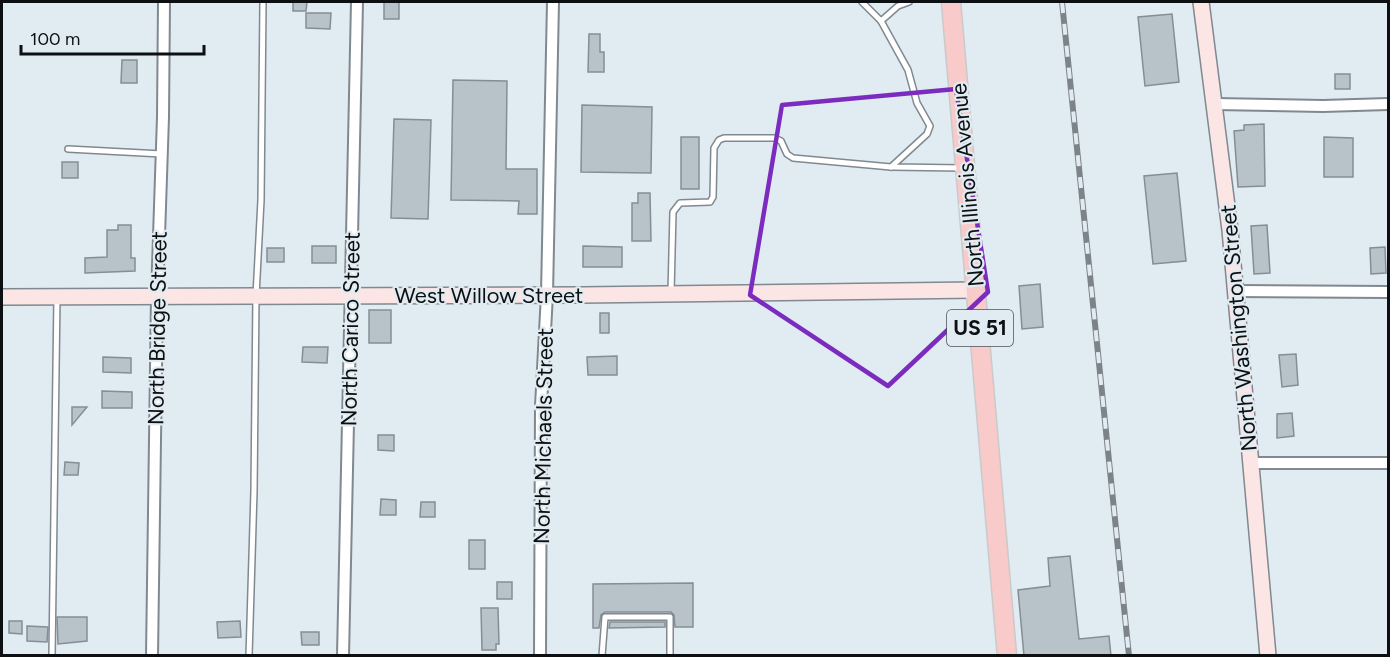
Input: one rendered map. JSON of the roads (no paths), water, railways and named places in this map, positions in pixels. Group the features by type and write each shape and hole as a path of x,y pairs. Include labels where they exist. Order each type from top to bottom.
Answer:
{"main road":[{"name":"North Illinois Avenue","path":"951,2 1007,656"}],"street":[{"name":"North Bridge Street","path":"152,656 164,2"},
{"name":"North Carico Street","path":"343,656 357,2"},
{"name":"North Michaels Street","path":"540,656 541,405 547,294 554,2"},
{"name":"North Washington Street","path":"1201,2 1236,291 1268,656"},
{"path":"1215,104 1323,106 1389,104"},
{"name":"West Willow Street","path":"2,297 671,294 976,290"},
{"path":"1236,291 1389,292"},
{"path":"1251,463 1389,463"}],"lane":[{"path":"249,656 256,296 261,200 263,2"},
{"path":"862,2 881,21 908,70 917,103 930,126 927,134 891,167"},
{"path":"881,21 898,6 909,2"},
{"path":"671,294 673,212 680,203 710,202 713,197 714,148 719,140 724,138 776,138 782,141 787,154 793,158 891,167 966,168"},
{"path":"69,149 162,154"},
{"path":"52,656 57,297"},
{"path":"602,656 605,617 670,617 670,656"}],"railway":[{"path":"1062,2 1129,656"}]}
